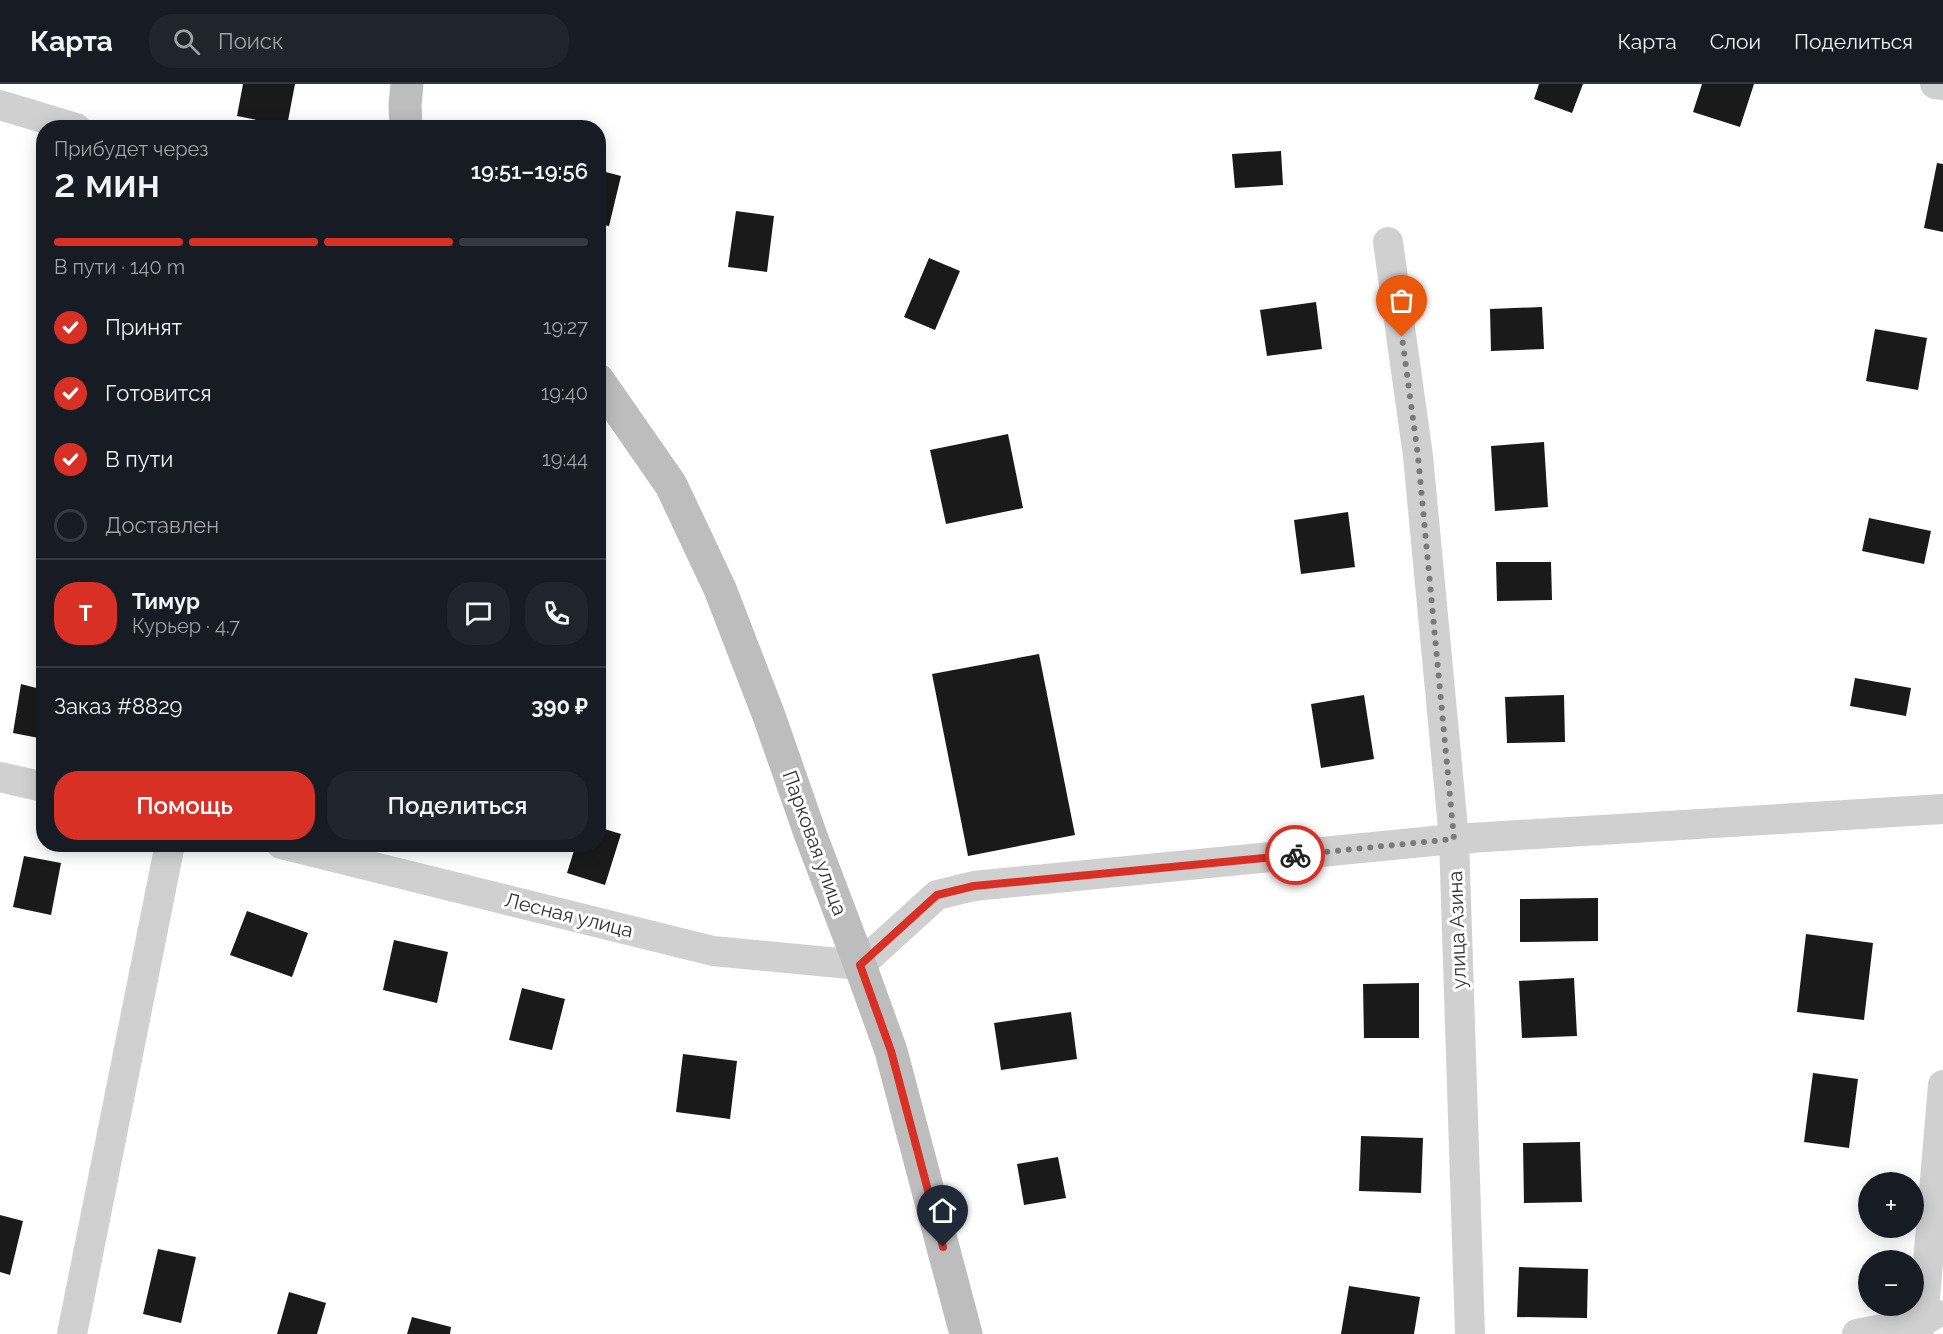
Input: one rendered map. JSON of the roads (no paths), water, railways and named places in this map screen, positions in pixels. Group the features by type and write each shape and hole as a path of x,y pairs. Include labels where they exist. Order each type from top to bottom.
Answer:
{"main road":[{"path":"406,120 407,84"},
{"name":"Парковая улица","path":"606,392 671,485 720,589 769,716 891,1051 966,1334"}],"street":[{"path":"1935,84 1943,86"},
{"path":"0,105 50,120"},
{"name":"улица Азина","path":"1388,242 1418,456 1454,839 1470,1334"},
{"path":"0,777 36,785"},
{"path":"860,965 937,895 974,886 1454,839 1943,809"},
{"path":"72,1334 168,852"},
{"name":"Лесная улица","path":"313,852 713,951 860,965"},
{"path":"1857,1334 1927,1321 1943,1085"}]}
